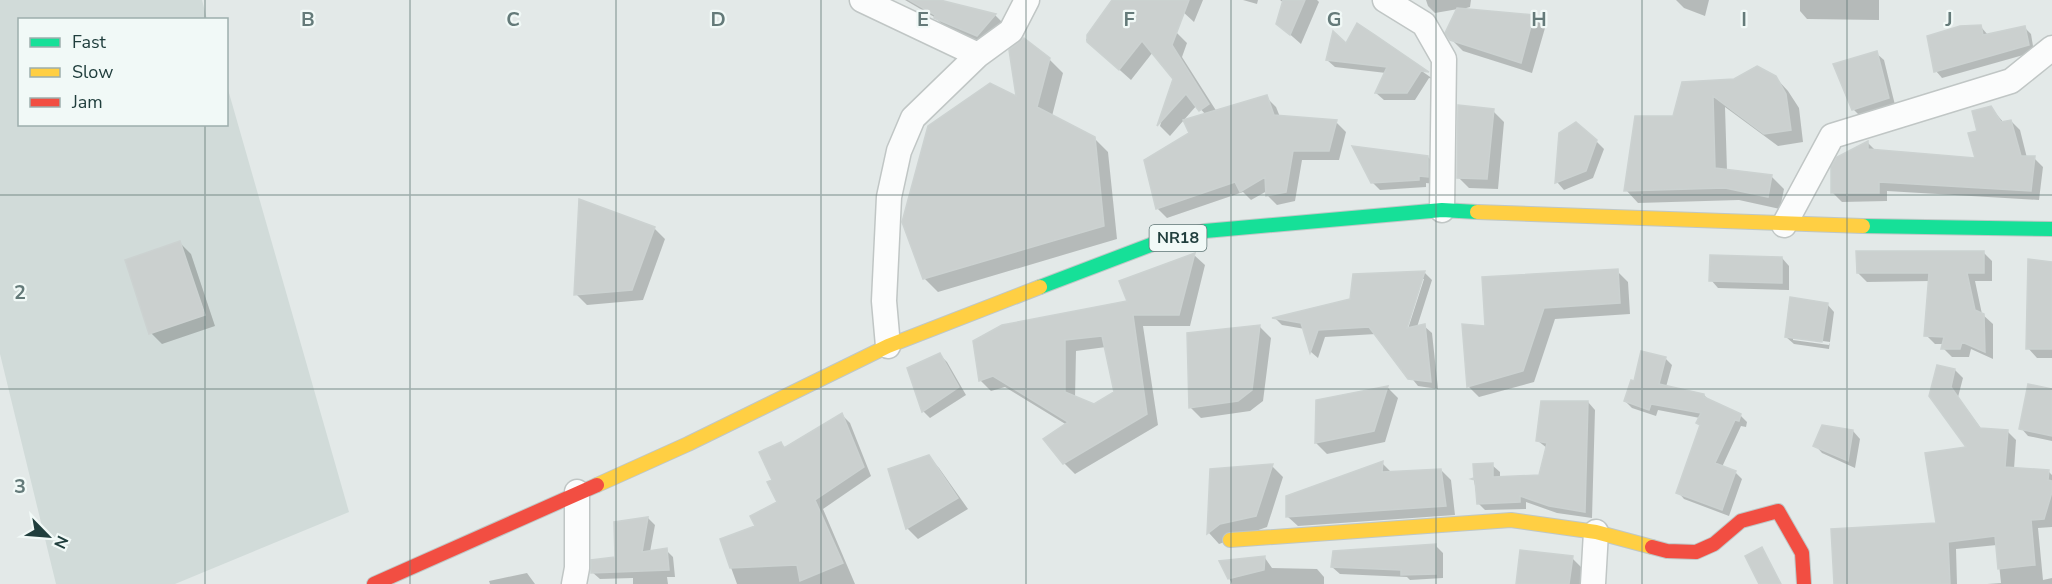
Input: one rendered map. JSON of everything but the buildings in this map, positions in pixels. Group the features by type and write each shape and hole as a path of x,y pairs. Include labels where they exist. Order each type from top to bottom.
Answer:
{"main road":[{"name":"NR18","path":"374,584 688,444 888,346 1153,244 1205,231 1442,210 1784,225 2052,229"},
{"path":"1230,540 1511,520 1596,532 1667,551 1696,552 1714,544 1741,521 1778,511 1802,553 1804,584"}],"street":[{"path":"862,0 978,55"},
{"path":"888,346 884,301 889,197 899,151 913,118 978,55 1011,31 1027,0"},
{"path":"1385,0 1424,24 1444,59 1442,210"},
{"path":"1784,225 1832,136 2011,81 2052,48"},
{"path":"574,584 577,568 577,492"},
{"path":"1593,584 1596,532"}],"shaded area":[{"path":"0,0 202,0 207,18 18,18 18,126 228,126 228,89 349,512 175,584 56,584 0,354"}],"traffic: fast":[{"path":"1040,287 1153,244 1205,231 1442,210 1477,212"},
{"path":"1863,226 2052,229"}],"traffic: slow":[{"path":"1477,212 1863,226"},
{"path":"597,485 688,444 888,346 1040,287"},
{"path":"1230,540 1511,520 1596,532 1652,547"}],"traffic: jam":[{"path":"374,584 597,485"},
{"path":"1652,547 1667,551 1696,552 1714,544 1741,521 1778,511 1802,553 1804,584"}]}
